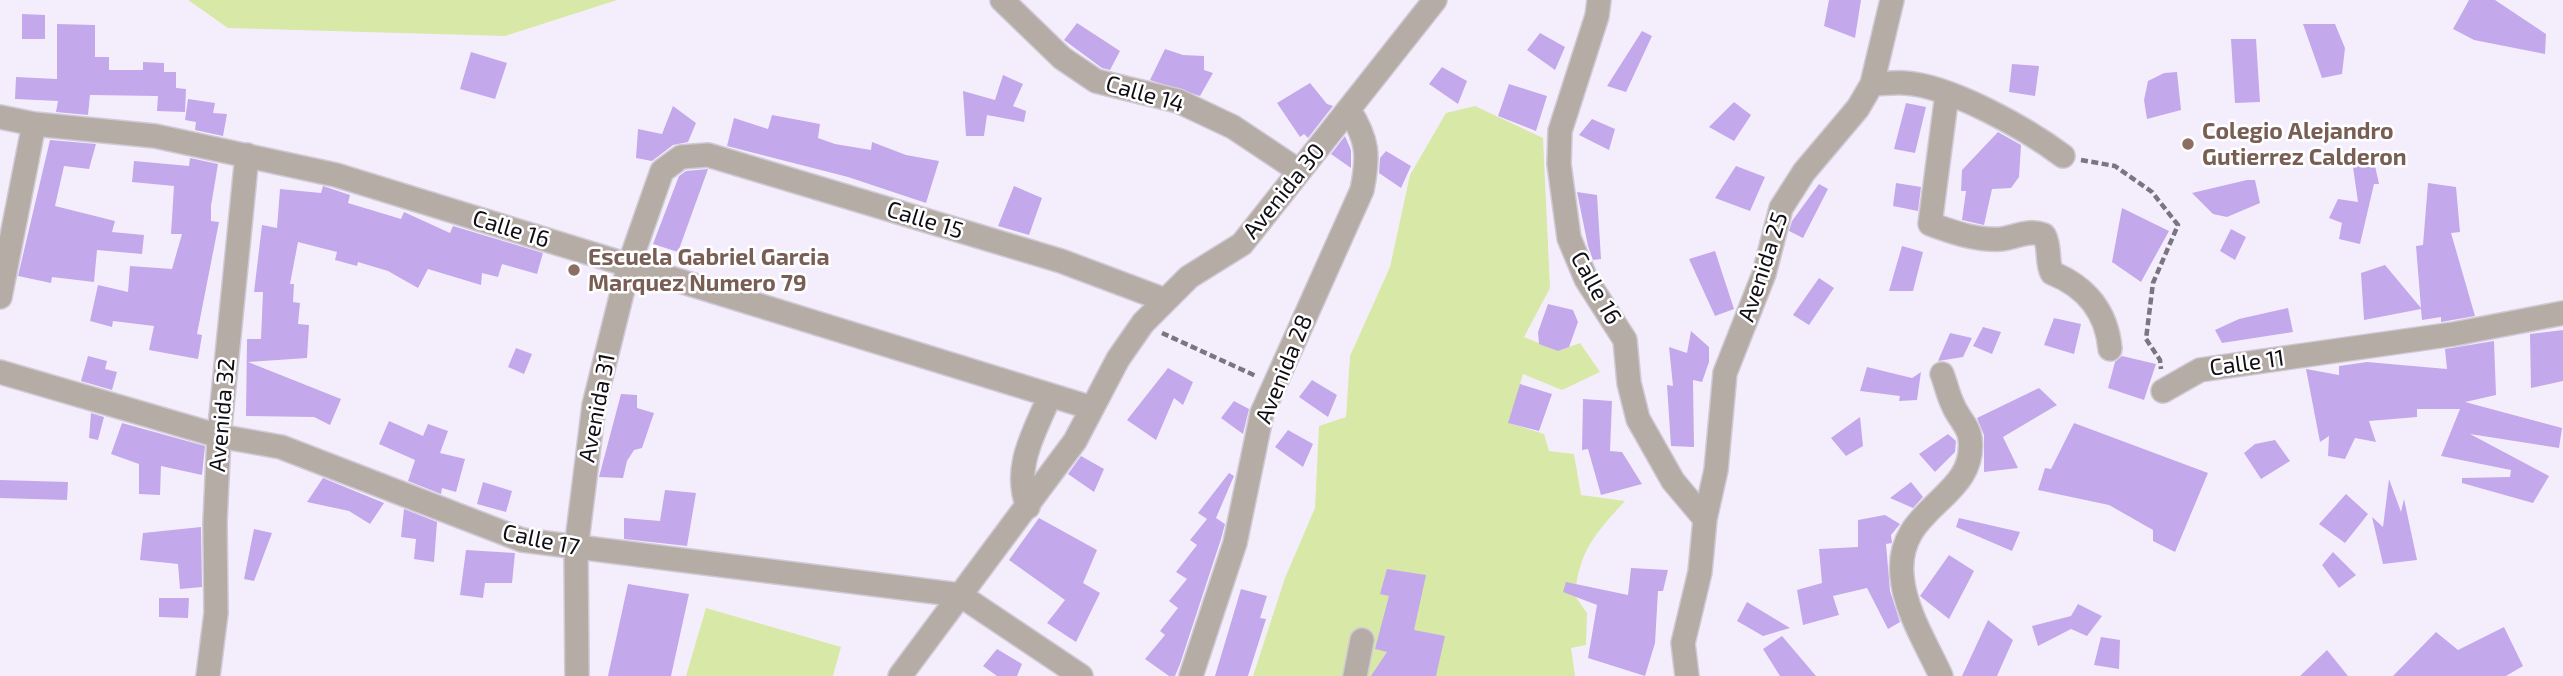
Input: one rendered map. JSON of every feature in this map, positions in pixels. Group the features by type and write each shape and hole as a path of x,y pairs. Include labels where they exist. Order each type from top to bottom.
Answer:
{"street":[{"name":"Calle 14","path":"1002,0 1062,58 1096,81 1178,101 1233,127 1299,172"},
{"name":"Avenida 30","path":"900,676 1075,441 1143,323 1189,278 1241,244 1436,0"},
{"name":"Calle 16","path":"1599,0 1597,16 1560,131 1559,164 1569,238 1586,279 1625,340 1629,383 1638,419 1674,481 1705,519"},
{"name":"Avenida 25","path":"1687,676 1684,643 1700,572 1705,519 1716,470 1725,373 1764,275 1781,208 1804,172 1858,107 1872,85 1892,0"},
{"path":"1872,85 1907,83 1947,94 2029,131 2063,156"},
{"path":"1947,94 1930,224 1976,239 2002,239 2033,231 2044,235 2049,244 2048,265 2052,273 2064,278 2099,308 2108,327 2110,349"},
{"name":"Avenida 28","path":"1191,676 1235,543 1262,413 1362,190 1368,163 1365,143 1363,134 1349,110"},
{"name":"Calle 16","path":"0,117 34,124 155,136 336,175 1092,408"},
{"path":"0,298 34,124"},
{"name":"Avenida 32","path":"208,676 216,613 215,522 219,436 247,155"},
{"name":"Calle 15","path":"681,157 708,156 734,163 1060,261 1165,300"},
{"name":"Avenida 31","path":"577,676 576,549 594,405 629,265 662,171 681,157"},
{"name":"Calle 11","path":"2163,391 2200,370 2454,334 2563,313"},
{"name":"Calle 17","path":"0,372 219,436 281,447 522,540 576,549 960,595 1081,676"},
{"path":"1941,676 1907,601 1902,574 1905,543 1912,527 1964,477 1969,456 1970,436 1953,406 1942,374"},
{"path":"1028,506 1021,489 1022,461 1050,395"},
{"path":"1355,676 1362,640"}],"path":[{"path":"2063,156 2115,166 2152,192 2178,225 2153,283 2146,339 2160,360 2163,391"},
{"path":"1143,323 1206,356 1276,383"}],"green space":[{"path":"188,0 617,0 505,36 228,28"},
{"path":"1475,106 1543,138 1550,288 1524,337 1558,351 1580,343 1600,372 1562,390 1523,374 1509,423 1544,434 1549,451 1574,454 1581,495 1625,501 1597,533 1580,566 1575,596 1587,613 1586,645 1571,648 1575,676 1253,676 1285,578 1315,508 1319,426 1346,417 1350,356 1390,267 1410,175 1446,113"},
{"path":"706,608 841,647 833,676 686,676"}],"building":[{"path":"1829,0 1861,0 1855,38 1824,26"},
{"path":"2469,0 2495,0 2546,34 2545,54 2474,40 2453,29"},
{"path":"22,14 45,15 45,39 22,39"},
{"path":"1077,23 1120,51 1110,70 1102,68 1064,40"},
{"path":"57,24 95,25 95,57 109,57 109,70 143,70 143,62 164,63 164,72 176,72 176,88 186,89 185,112 157,111 158,96 90,95 88,115 56,112 58,101 15,99 16,77 57,79"},
{"path":"2303,24 2335,24 2345,48 2342,74 2322,78"},
{"path":"1642,31 1652,36 1626,92 1607,86"},
{"path":"1540,33 1565,47 1555,70 1527,50"},
{"path":"2231,39 2256,39 2260,102 2235,103"},
{"path":"1165,49 1183,55 1204,56 1204,70 1213,73 1200,96 1150,80"},
{"path":"471,52 507,63 495,99 460,89"},
{"path":"2012,64 2039,66 2035,96 2009,92"},
{"path":"1442,67 1467,81 1458,104 1429,84"},
{"path":"2177,72 2181,110 2147,119 2144,100 2148,81 2164,73"},
{"path":"1003,75 1023,84 1013,106 1026,111 1024,122 987,115 984,136 966,136 963,91 995,100"},
{"path":"1310,83 1327,104 1333,106 1308,138 1304,134 1300,137 1277,103"},
{"path":"1509,84 1547,96 1536,131 1498,116"},
{"path":"188,99 215,103 213,113 227,114 223,136 195,130 196,122 185,120"},
{"path":"1734,102 1751,115 1734,141 1709,127"},
{"path":"1906,103 1926,107 1915,153 1894,149"},
{"path":"673,106 696,123 688,142 673,145 652,161 636,158 638,129 662,134"},
{"path":"772,115 820,124 818,138 835,144 871,150 872,142 906,155 939,161 926,203 848,177 727,146 734,118 768,129"},
{"path":"1592,119 1615,129 1609,150 1579,135"},
{"path":"1998,132 2021,145 2019,177 2011,188 1992,189 1984,225 1962,220 1966,191 1961,191 1962,170"},
{"path":"1345,136 1351,150 1351,168 1331,154"},
{"path":"50,140 96,144 89,169 64,166 55,206 115,221 112,232 144,235 142,254 97,250 94,282 52,277 51,283 18,276"},
{"path":"1386,151 1411,166 1401,188 1379,173 1380,158"},
{"path":"2372,152 2379,184 2374,184 2360,244 2339,239 2342,223 2329,218 2338,199 2358,202 2351,153"},
{"path":"190,158 218,164 211,221 219,222 197,334 202,335 198,359 149,350 154,326 113,321 112,327 90,321 98,285 128,292 130,266 172,269 182,234 171,234 174,186 132,182 134,161 189,166"},
{"path":"1736,166 1765,177 1750,211 1715,198"},
{"path":"708,169 678,252 653,244 679,176 686,171"},
{"path":"2255,180 2260,203 2227,217 2213,214 2192,193"},
{"path":"1896,183 1921,187 1918,211 1893,206"},
{"path":"2428,183 2456,187 2460,232 2451,233 2475,316 2441,322 2441,317 2422,320 2421,309 2364,320 2361,273 2385,265 2421,308 2416,246 2423,245"},
{"path":"1819,184 1828,189 1803,238 1789,231 1792,221"},
{"path":"323,186 350,195 348,203 401,219 404,212 450,233 453,226 543,253 537,274 502,264 498,277 482,273 481,285 428,269 418,288 388,271 358,262 357,266 335,260 337,252 298,242 290,284 294,284 293,302 300,303 298,324 309,325 307,358 248,362 341,399 330,425 314,417 246,416 247,339 261,339 263,292 254,292 262,225 277,228 280,189 321,193"},
{"path":"1014,186 1042,198 1029,235 998,226"},
{"path":"1577,192 1597,195 1601,259 1593,260"},
{"path":"2122,208 2169,231 2141,282 2112,262"},
{"path":"2231,229 2246,237 2235,260 2220,251"},
{"path":"1902,246 1923,252 1913,291 1889,291"},
{"path":"1715,251 1734,309 1715,316 1689,259"},
{"path":"1819,278 1834,288 1809,325 1793,315"},
{"path":"1548,304 1573,310 1578,322 1569,347 1558,351 1539,344 1538,332"},
{"path":"2288,308 2293,332 2222,343 2215,330 2239,319"},
{"path":"2054,318 2081,324 2074,354 2044,345"},
{"path":"1983,327 2001,332 1992,354 1973,346"},
{"path":"2563,330 2563,381 2531,388 2530,334"},
{"path":"1691,331 1709,347 1709,362 1702,382 1693,380 1694,447 1671,446 1667,385 1673,386 1669,347 1687,353"},
{"path":"1950,333 1972,338 1963,357 1938,361"},
{"path":"2494,341 2496,395 2465,402 2562,428 2559,448 2470,434 2549,476 2533,503 2462,483 2462,478 2510,477 2511,470 2441,456 2460,409 2417,409 2417,417 2369,421 2376,442 2355,438 2345,459 2328,456 2329,436 2320,442 2306,369 2339,375 2339,366 2367,362 2447,369 2445,349"},
{"path":"516,348 532,354 524,374 508,367"},
{"path":"88,356 107,361 105,369 117,372 112,390 81,381"},
{"path":"2122,356 2156,364 2144,400 2108,388 2115,362"},
{"path":"1867,367 1912,378 1921,372 1917,400 1899,401 1900,396 1860,391"},
{"path":"1168,368 1193,382 1183,405 1174,398 1156,440 1127,420"},
{"path":"1312,380 1337,395 1328,417 1299,397"},
{"path":"1520,384 1552,394 1539,431 1508,423"},
{"path":"2039,388 2057,405 2003,437 2018,468 1984,472 1984,435 1977,418"},
{"path":"621,394 637,395 637,408 654,413 642,448 634,450 627,461 623,478 599,477"},
{"path":"1583,399 1612,401 1610,451 1622,452 1642,484 1601,495 1588,449 1582,450"},
{"path":"1234,401 1249,409 1243,434 1221,418"},
{"path":"91,413 104,417 98,440 89,438"},
{"path":"1860,417 1863,446 1846,456 1831,438"},
{"path":"389,421 423,436 428,424 448,431 440,453 465,459 456,492 442,488 441,494 408,481 415,460 379,444"},
{"path":"122,423 205,446 202,475 161,466 160,495 139,494 139,464 111,454"},
{"path":"2074,423 2208,473 2175,552 2153,541 2153,530 2109,505 2038,490 2045,468 2051,469"},
{"path":"1288,430 1313,444 1303,467 1275,447"},
{"path":"1948,434 1956,441 1955,452 1935,472 1919,454"},
{"path":"2275,440 2290,461 2261,479 2244,453 2255,444"},
{"path":"1081,456 1104,469 1094,492 1068,474"},
{"path":"1229,473 1234,476 1216,518 1225,524 1221,539 1180,664 1175,676 1169,676 1145,659 1165,635 1160,631 1178,608 1169,601 1187,579 1176,572 1197,545 1190,540 1207,519 1198,513"},
{"path":"323,478 384,503 370,524 349,511 307,502"},
{"path":"2389,479 2401,512 2404,499 2417,560 2383,564 2372,517 2383,527"},
{"path":"0,480 68,482 67,500 0,498"},
{"path":"483,482 512,491 506,512 477,504"},
{"path":"1911,482 1923,497 1913,508 1890,498"},
{"path":"665,490 696,493 687,546 624,539 624,518 660,521"},
{"path":"2346,494 2368,514 2345,543 2319,524"},
{"path":"404,509 437,522 434,562 414,559 416,539 401,537"},
{"path":"1885,515 1900,524 1891,535 1892,543 1886,544 1890,591 1900,622 1888,629 1867,588 1833,596 1839,615 1803,625 1797,590 1822,583 1819,549 1858,547 1858,520"},
{"path":"1039,518 1097,550 1083,583 1100,593 1076,642 1047,623 1065,600 1009,560"},
{"path":"1959,518 2020,532 2012,551 1956,527"},
{"path":"201,527 202,587 180,589 178,564 140,560 143,533"},
{"path":"254,529 272,533 254,581 244,579"},
{"path":"466,550 515,553 512,583 485,583 483,598 460,595"},
{"path":"2333,552 2356,575 2339,588 2322,565"},
{"path":"1949,555 1974,571 1949,619 1920,596"},
{"path":"1631,568 1668,570 1663,591 1658,591 1655,643 1645,676 1588,658 1597,605 1563,592 1566,582 1628,595"},
{"path":"1387,569 1426,575 1414,630 1445,636 1436,676 1371,676 1387,652 1375,649 1389,596 1380,594"},
{"path":"628,584 689,594 671,676 608,676"},
{"path":"1241,589 1267,596 1260,618 1266,619 1248,676 1215,676"},
{"path":"159,598 189,598 188,618 159,617"},
{"path":"1747,602 1790,628 1763,636 1737,621"},
{"path":"2078,604 2102,616 2087,636 2071,629 2038,646 2032,626 2071,616"},
{"path":"1988,620 2013,640 1997,676 1962,676"},
{"path":"2504,627 2523,666 2506,676 2393,676 2436,632 2458,650"},
{"path":"1782,636 1816,676 1780,676 1763,649"},
{"path":"2101,637 2120,640 2119,669 2094,665"},
{"path":"997,649 1022,664 1017,676 997,676 983,666"},
{"path":"2327,650 2348,676 2300,676"}],"place":[{"name":"Colegio Alejandro Gutierrez Calderon","path":"2188,144"},
{"name":"Escuela Gabriel Garcia Marquez Numero 79","path":"574,270"}]}
